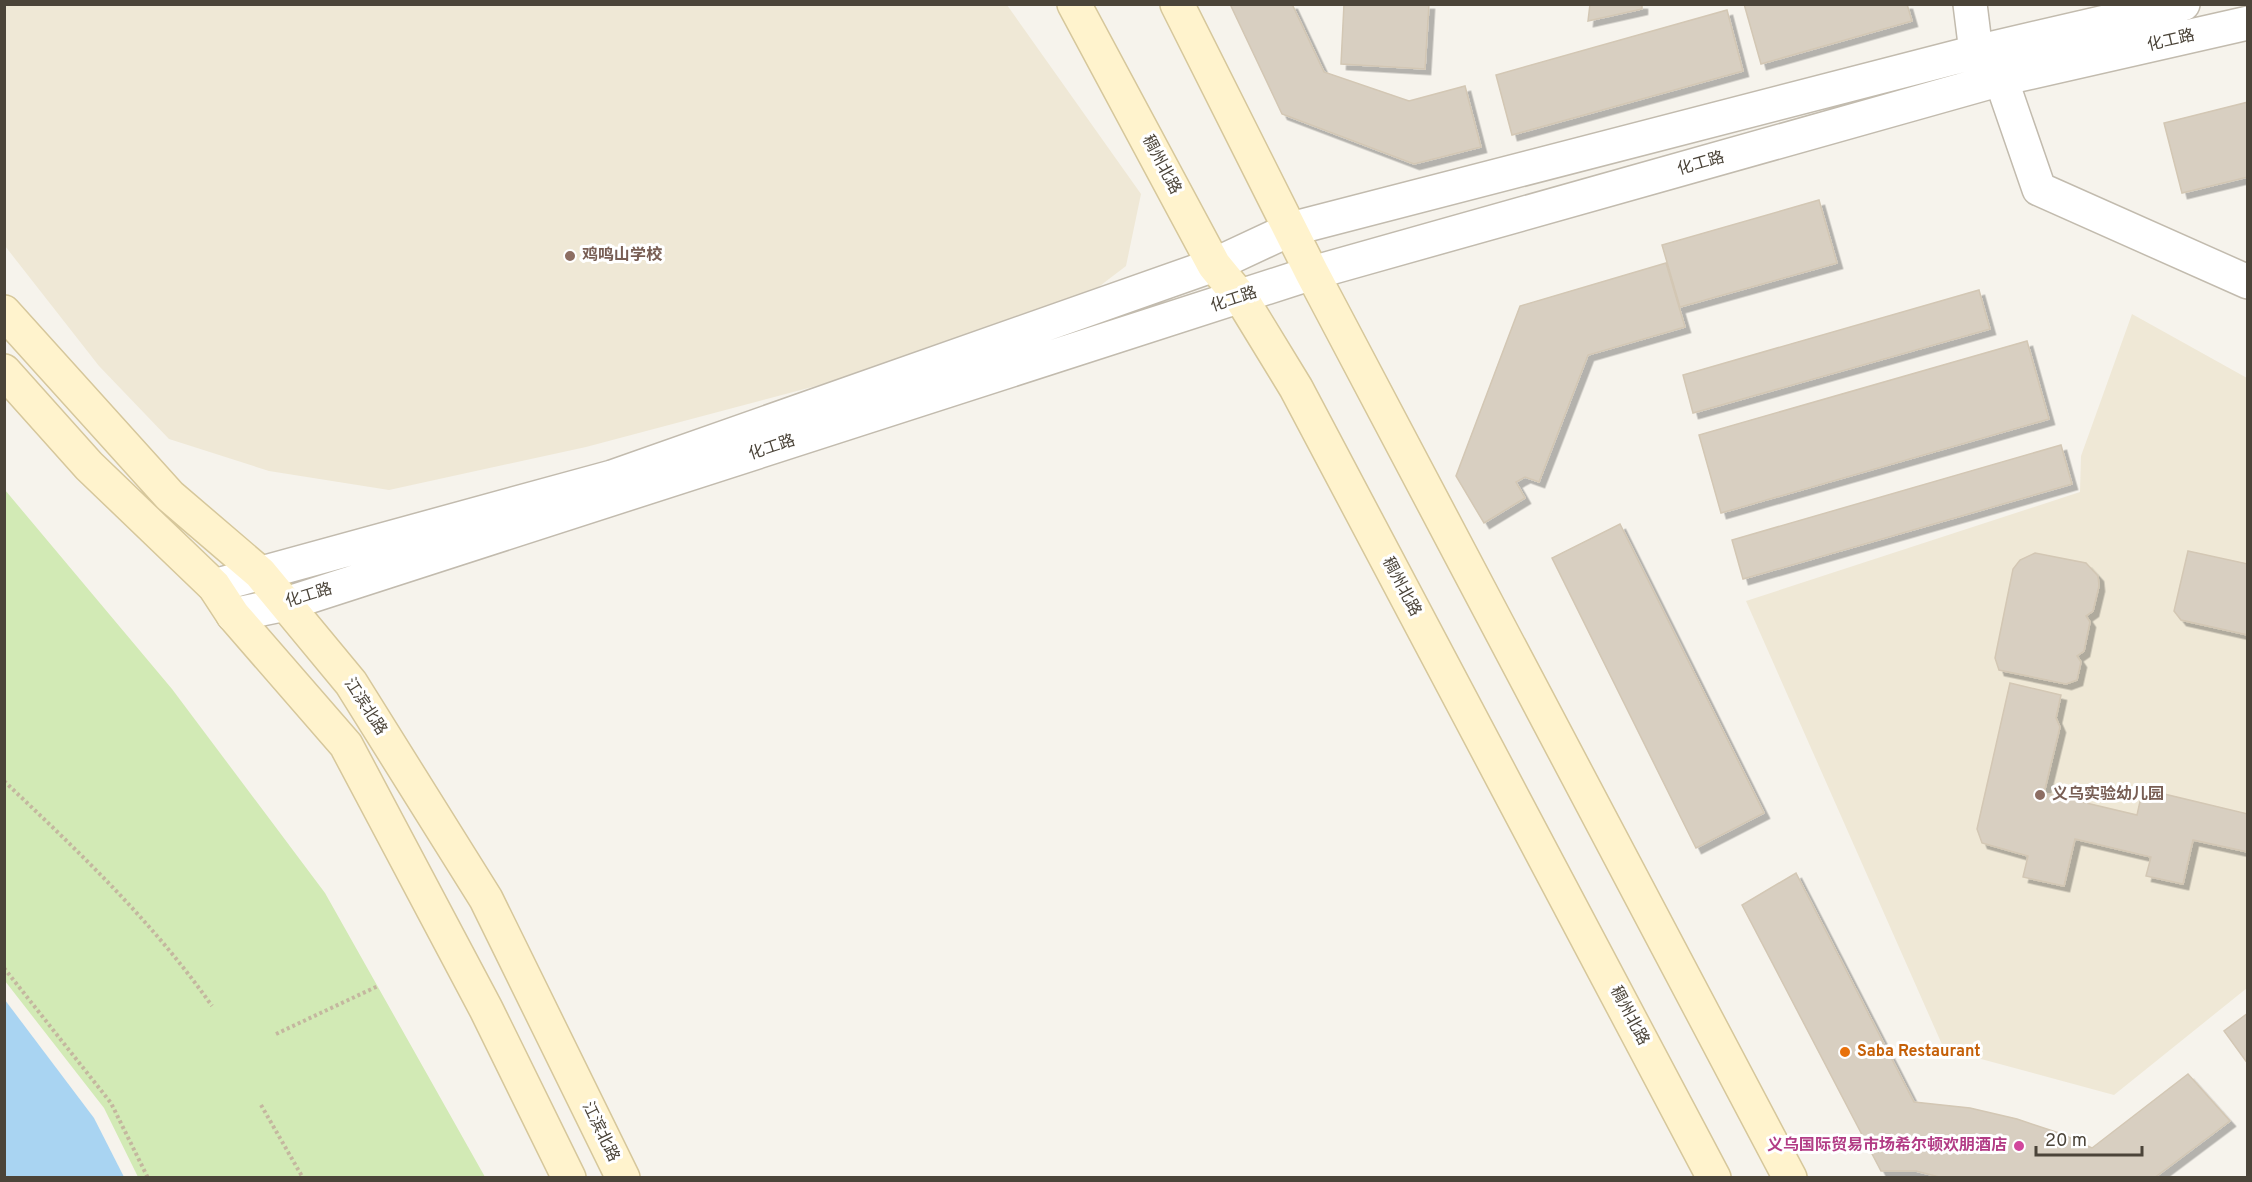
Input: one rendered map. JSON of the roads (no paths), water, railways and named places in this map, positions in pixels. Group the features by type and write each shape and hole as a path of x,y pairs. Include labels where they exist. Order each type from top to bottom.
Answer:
{"main road":[{"name":"稠州北路","path":"1074,4 1214,265 1240,298 1301,398 1714,1178"},
{"path":"1177,4 1312,273 1790,1178"},
{"name":"江滨北路","path":"4,312 170,496 260,573 351,683 486,899 623,1178"},
{"path":"4,371 89,466 214,586 233,615 346,745 486,1009 569,1178"}],"street":[{"path":"1970,4 1976,52 2001,79 2039,189 2247,282"},
{"name":"化工路","path":"214,586 612,477 1214,265 1291,229 1976,52 2183,4"},
{"name":"化工路","path":"233,615 286,604 1312,273 2001,79 2247,23"}],"water":[{"path":"5,1000 94,1118 124,1177 5,1177"}],"place":[{"name":"鸡鸣山学校","path":"570,256"},
{"name":"义乌实验幼儿园","path":"2040,795"},
{"name":"Saba Restaurant","path":"1845,1052"},
{"name":"义乌国际贸易市场希尔顿欢朋酒店","path":"2019,1146"}]}
